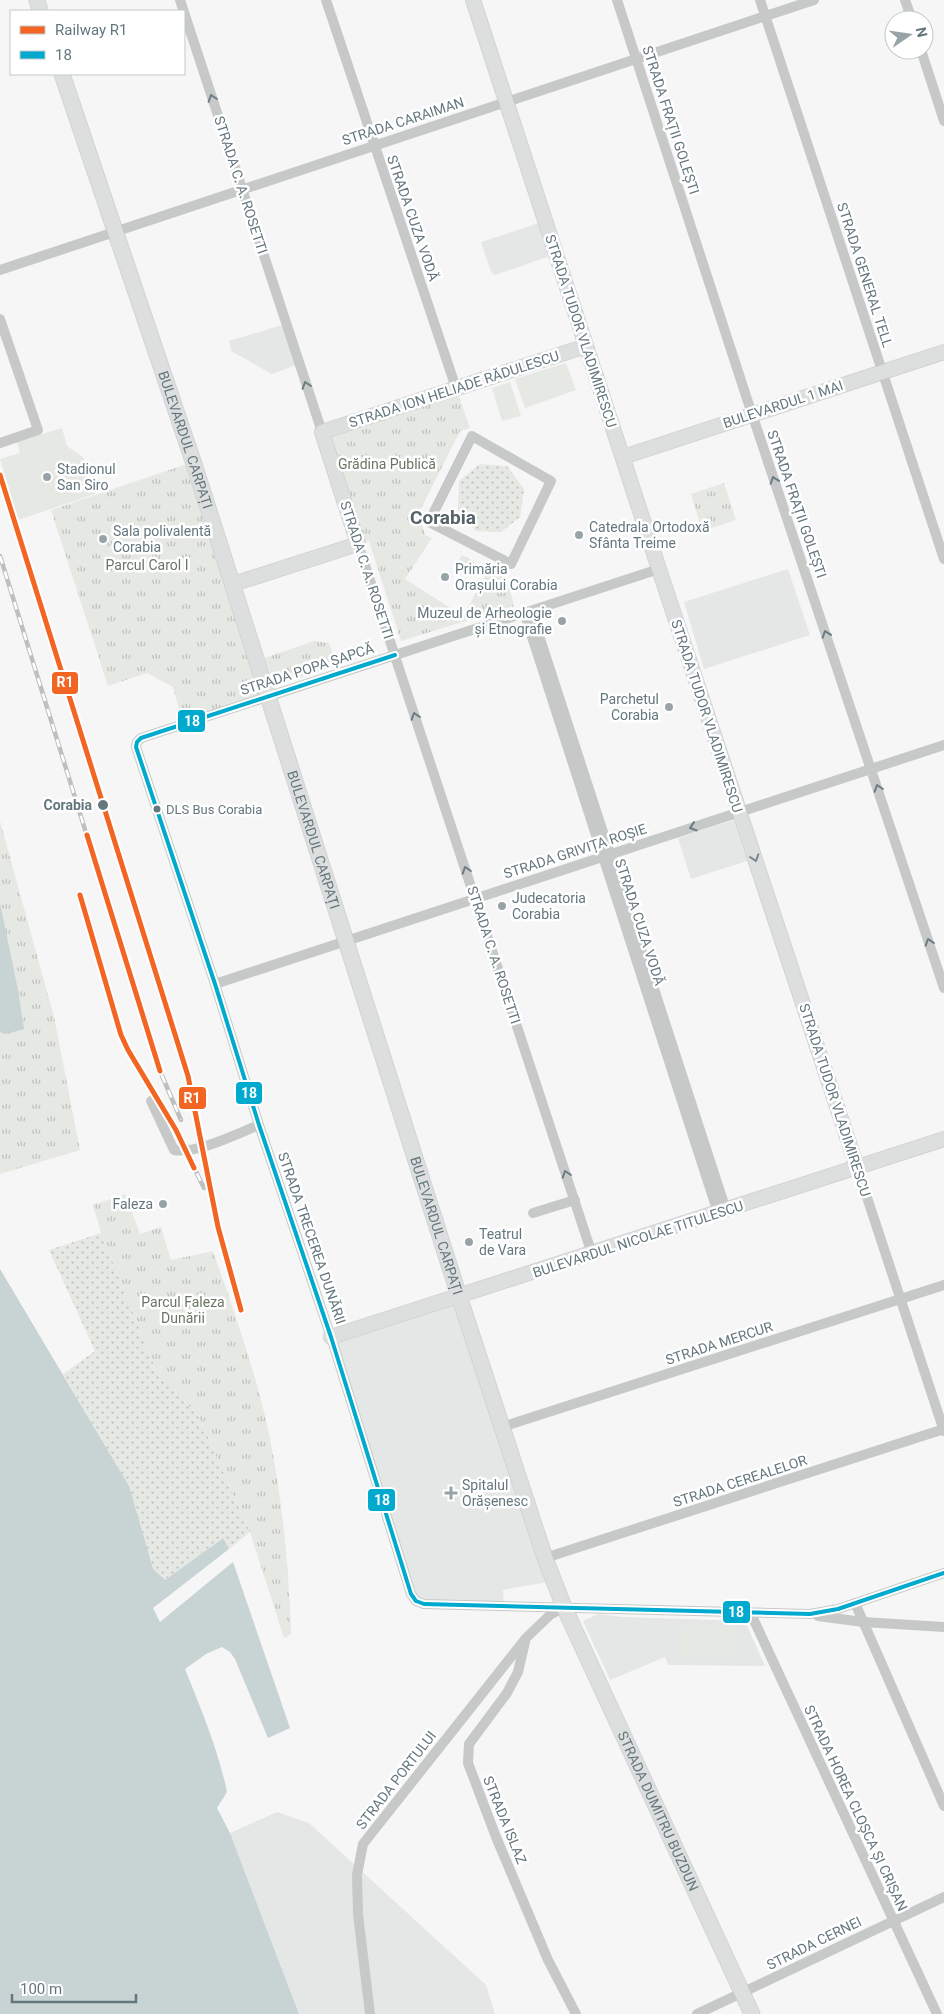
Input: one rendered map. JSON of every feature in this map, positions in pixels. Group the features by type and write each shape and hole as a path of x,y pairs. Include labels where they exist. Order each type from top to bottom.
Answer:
{"main road":[{"name":"BULEVARDUL CARPAȚI","path":"62,75 233,584 459,1296 545,1558 564,1607"},
{"name":"STRADA DUMITRU BUZDUN","path":"564,1607 752,2014"}],"street":[{"name":"STRADA CUZA VODĂ","path":"326,0 456,388"},
{"name":"STRADA TUDOR VLADIMIRESCU","path":"473,0 944,1430"},
{"name":"STRADA FRAȚII GOLEȘTI","path":"617,0 752,415 944,988"},
{"name":"STRADA GENERAL TELL","path":"760,0 944,559"},
{"name":"STRADA CARAIMAN","path":"0,270 814,0"},
{"name":"STRADA C. A. ROSETTI","path":"185,15 592,1254"},
{"path":"924,60 944,121"},
{"path":"0,319 38,430 0,443"},
{"name":"STRADA ION HELIADE RĂDULESCU","path":"322,432 586,346"},
{"name":"BULEVARDUL 1 MAI","path":"623,457 944,352"},
{"path":"472,436 551,481 511,564 429,522 472,436"},
{"path":"233,584 358,544"},
{"name":"STRADA POPA ȘAPCĂ","path":"137,742 140,738 659,569"},
{"name":"STRADA CUZA VODĂ","path":"527,612 722,1212"},
{"name":"STRADA TRECEREA DUNĂRII","path":"137,742 136,747 156,810 259,1125 331,1337 411,1594 416,1601 424,1604 564,1607"},
{"name":"STRADA GRIVIȚA ROȘIE","path":"214,984 944,745"},
{"path":"151,1101 174,1150 181,1151 208,1144 259,1125"},
{"name":"BULEVARDUL NICOLAE TITULESCU","path":"331,1337 944,1139"},
{"path":"533,1213 575,1200"},
{"name":"STRADA MERCUR","path":"502,1427 944,1285"},
{"name":"STRADA CEREALELOR","path":"545,1558 944,1430"},
{"path":"810,1614 855,1603 944,1574"},
{"path":"855,1603 944,1806"},
{"path":"564,1607 751,1614 810,1614 863,1622 944,1627"},
{"name":"STRADA PORTULUI","path":"370,2014 358,1914 357,1875 363,1844 526,1638 550,1615 564,1607"},
{"name":"STRADA HOREA CLOȘCA ȘI CRIȘAN","path":"751,1614 892,1921 937,2014"},
{"name":"STRADA ISLAZ","path":"526,1638 518,1672 507,1693 469,1744 468,1763 496,1837 548,1960 576,2014"},
{"name":"STRADA CERNEI","path":"697,2014 944,1897"}],"shaded area":[{"path":"545,221 556,254 495,275 491,272 481,242"},
{"path":"286,324 299,364 272,374 231,351 229,341"},
{"path":"788,569 810,635 704,669 684,602"},
{"path":"733,820 747,861 691,879 678,838"},
{"path":"0,903 24,1029 10,1033 2,1033 0,1031"},
{"path":"0,1269 129,1486 153,1569 165,1580 223,1538 229,1549 153,1608 160,1622 233,1562 290,1728 268,1738 235,1659 230,1652 222,1647 206,1654 185,1669 214,1745 227,1792 217,1808 230,1833 299,2014 0,2014"},
{"name":"Spitalul Orășenesc","path":"459,1296 554,1581 503,1590 504,1606 416,1601 331,1337"},
{"path":"598,1614 623,1617 745,1621 765,1666 668,1665 665,1657 610,1680 583,1621"},
{"path":"277,1812 309,1823 486,1985 495,2014 299,2014 230,1833"}],"green space":[{"path":"566,363 576,390 525,408 515,379"},
{"path":"510,382 521,416 502,421 492,388"},
{"name":"Grădina Publică","path":"456,388 470,428 460,431 419,513 425,535 432,538 405,579 463,616 489,570 507,579 514,606 401,641 369,541 358,544 322,432"},
{"name":"Stadionul San Siro","path":"62,428 67,446 84,458 95,494 18,520 0,459 20,453 17,442"},
{"name":"Parcul Carol I","path":"193,462 269,696 183,724 173,687 147,673 108,686 51,510"},
{"path":"480,464 507,466 524,489 520,517 501,532 476,531 458,512 459,481"},
{"path":"724,483 736,520 702,531 691,494"},
{"path":"462,555 489,570 485,577 458,562"},
{"path":"314,641 329,643 337,665 275,686 265,658"},
{"path":"0,821 54,1017 80,1150 0,1174"},
{"name":"Parcul Faleza Dunării","path":"125,1194 140,1234 161,1227 171,1260 213,1251 257,1384 273,1454 281,1505 289,1583 291,1634 284,1638 250,1532 199,1417 156,1370 101,1233 93,1205"},
{"path":"101,1233 156,1370 199,1417 250,1532 229,1549 222,1538 165,1580 149,1568 129,1486 63,1374 95,1351 49,1250"},
{"path":"682,1626 735,1627 736,1656 682,1656"}],"railway":[{"path":"0,556 160,1071 181,1120"},
{"path":"102,801 188,1076 218,1227 241,1310"},
{"path":"80,895 121,1035 176,1130 204,1188"}],"rail line":[{"name":"R1","path":"0,475 188,1076 218,1227 241,1310"},
{"name":"R1","path":"87,835 160,1071"},
{"name":"R1","path":"80,895 121,1035 176,1130 194,1168"}],"transit line":[{"name":"18","path":"395,655 141,738 137,742 136,747 215,984 259,1125 331,1337 411,1594 416,1601 424,1604 810,1614 838,1609 944,1573"}],"place":[{"name":"Stadionul San Siro","path":"47,477"},
{"name":"Catedrala Ortodoxă Sfânta Treime","path":"579,535"},
{"name":"Sala polivalentă Corabia","path":"103,539"},
{"name":"Primăria Orașului Corabia","path":"445,577"},
{"name":"Muzeul de Arheologie și Etnografie","path":"562,621"},
{"name":"Parchetul Corabia","path":"669,707"},
{"name":"Corabia","path":"103,805"},
{"name":"DLS Bus Corabia","path":"157,809"},
{"name":"Judecatoria Corabia","path":"502,906"},
{"name":"Faleza","path":"163,1204"},
{"name":"Teatrul de Vara","path":"469,1242"},
{"name":"Spitalul Orășenesc","path":"451,1493"}],"district":[{"name":"Corabia","path":"443,517"}]}
